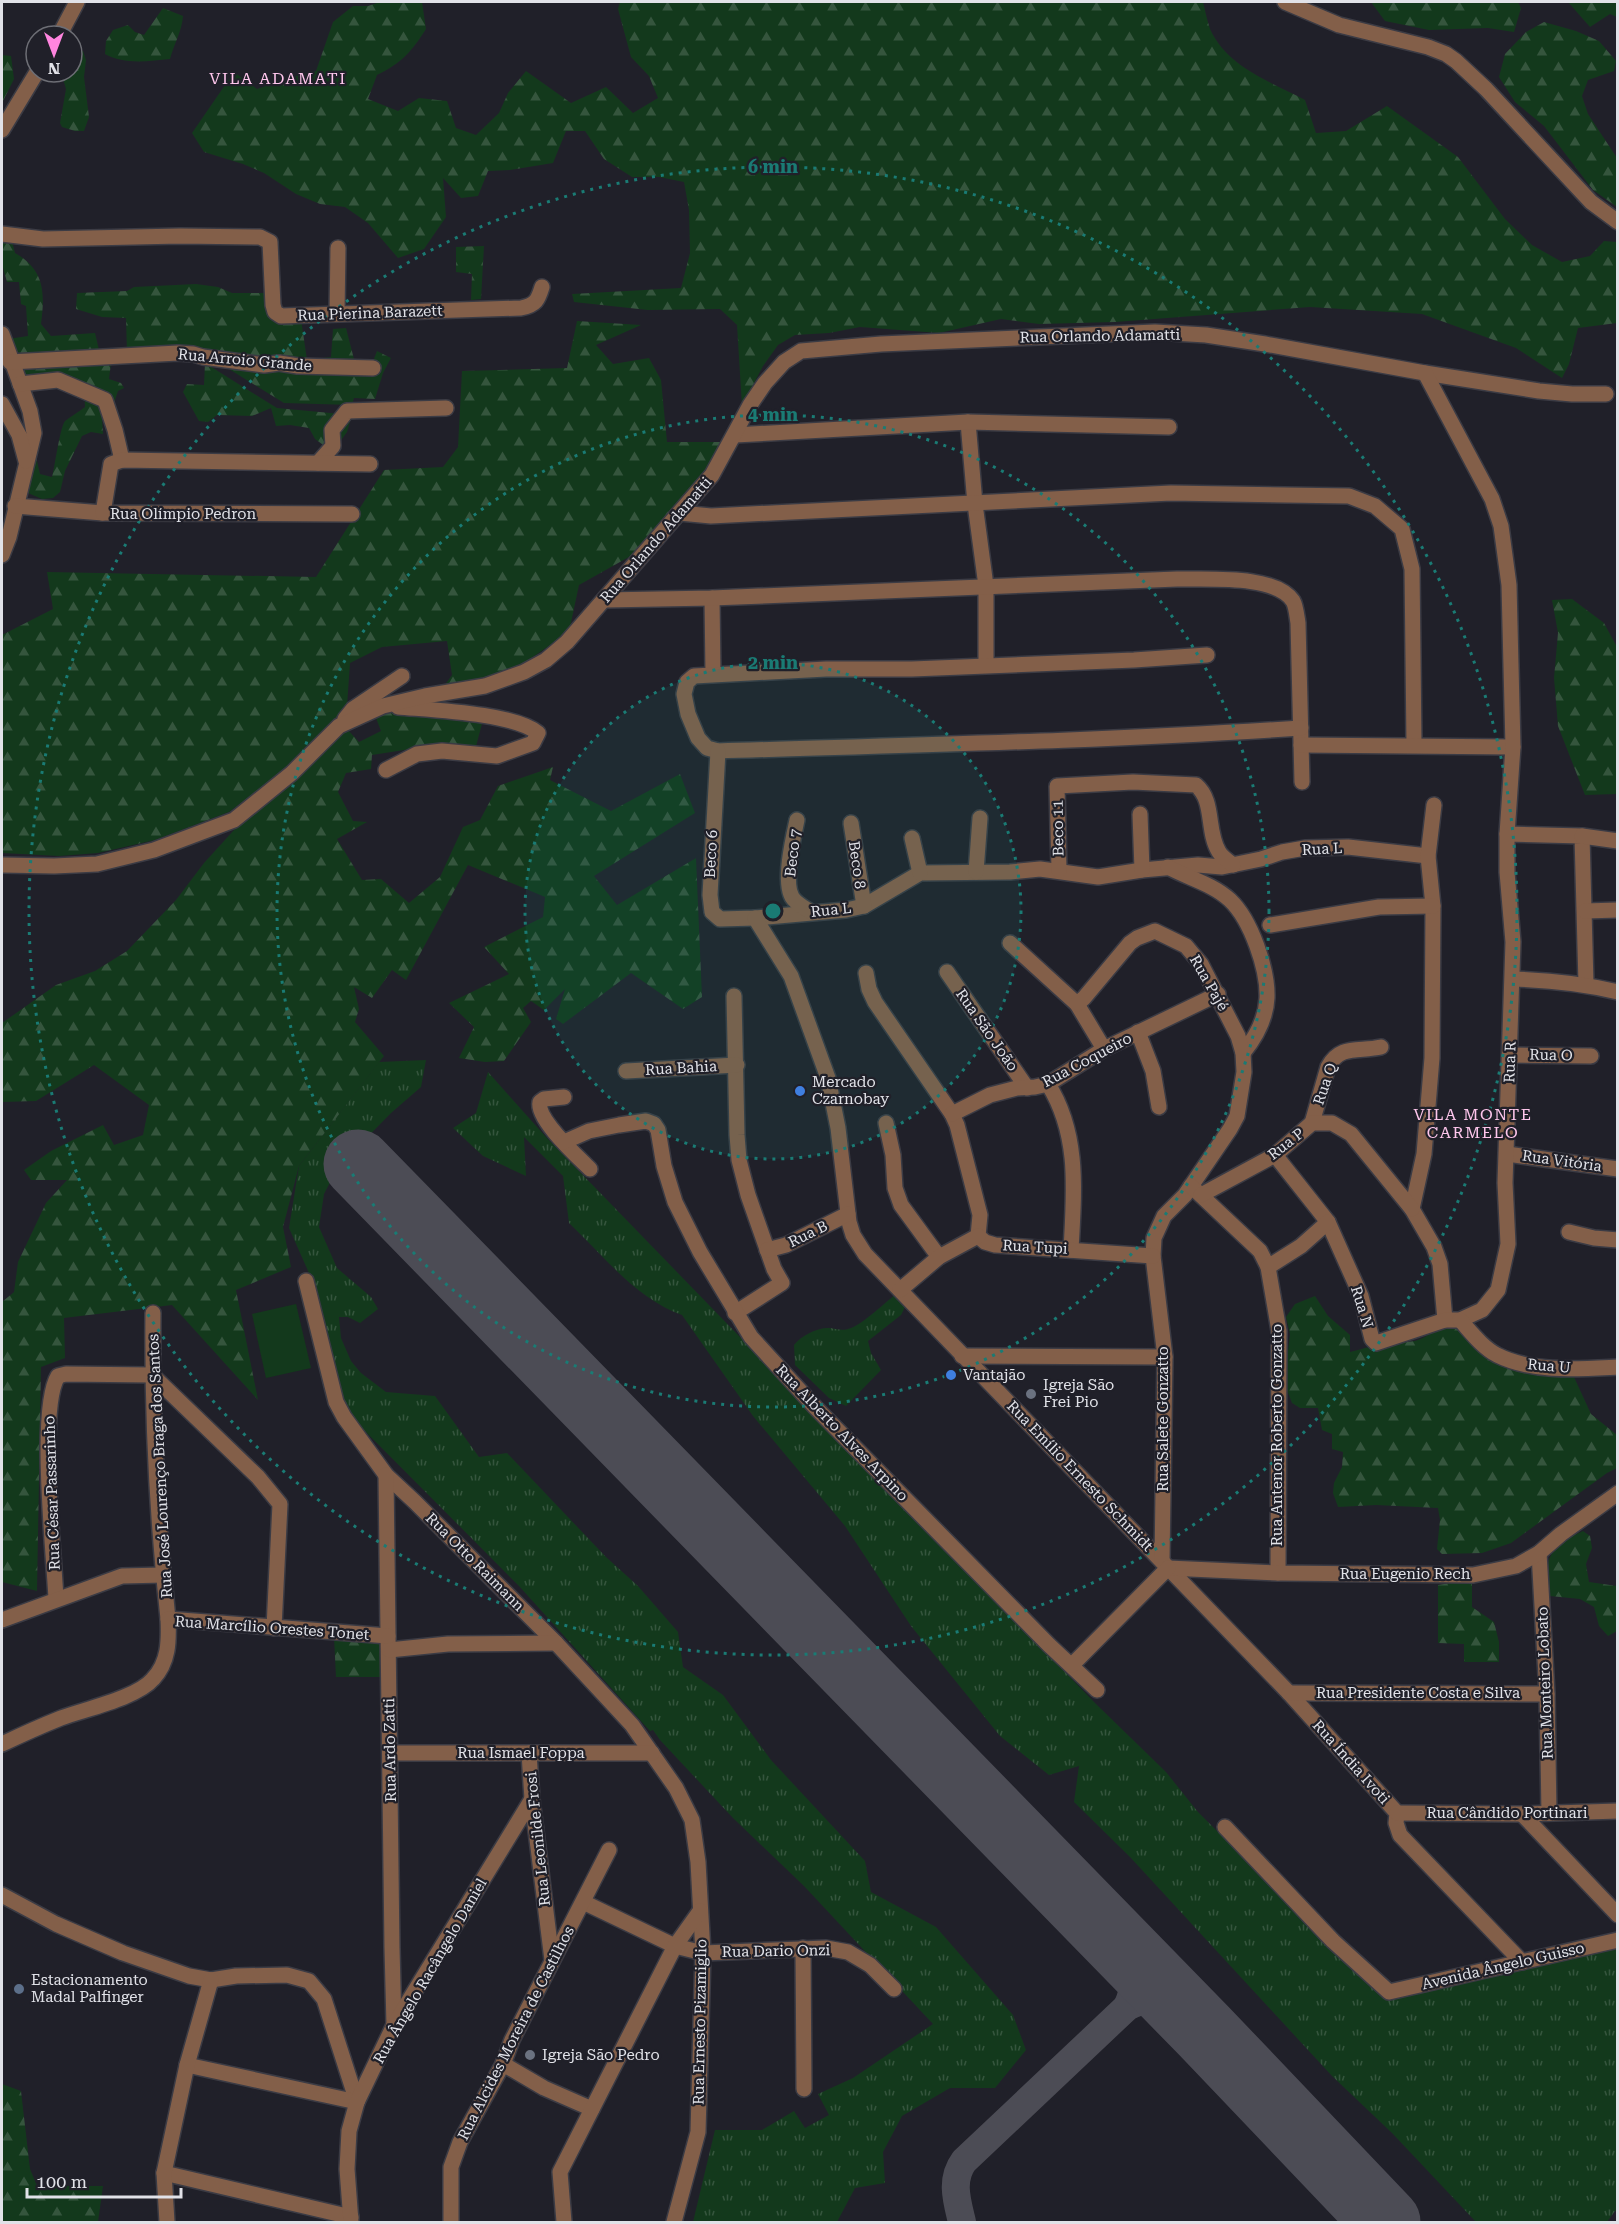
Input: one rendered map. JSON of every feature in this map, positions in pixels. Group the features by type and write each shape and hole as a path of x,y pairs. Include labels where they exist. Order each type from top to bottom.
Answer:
{"street":[{"path":"65,24 77,2"},
{"path":"1285,2 1339,25 1428,47 1456,61 1486,89 1591,202 1617,222"},
{"path":"2,130 30,84"},
{"name":"Rua Pierina Barazett","path":"2,234 43,239 260,237 270,242 273,305 275,312 281,316 521,308 533,305 538,300 542,287"},
{"path":"337,313 338,248"},
{"name":"Rua Orlando Adamatti","path":"2,865 97,864 154,850 234,820 292,773 339,726 383,706 425,696 485,687 524,672 546,660 567,642 605,600 712,475 750,405 765,383 784,362 801,351 1155,332 1241,340 1539,392 1606,394"},
{"path":"2,334 10,362 30,411 34,433 9,537 2,555"},
{"name":"Rua Arroio Grande","path":"10,362 178,353 264,364 373,368"},
{"name":"Rua R","path":"1425,373 1492,499 1501,526 1509,585 1513,747 1507,834 1507,872 1513,942 1513,979 1505,1183 1508,1244 1498,1290"},
{"path":"20,384 58,380 105,400 122,460"},
{"path":"2,404 19,435 26,464"},
{"path":"318,463 333,446 332,430 347,411 446,408"},
{"path":"735,435 968,422 1169,427"},
{"path":"968,422 975,504 986,586 986,665"},
{"path":"103,513 111,464 122,460 370,464"},
{"path":"680,513 711,516 1171,493 1349,496 1375,506 1402,528 1412,569 1414,744"},
{"name":"Rua Olímpio Pedron","path":"15,506 103,513 352,514"},
{"path":"605,600 712,598 1178,579 1249,580 1276,587 1293,601 1298,623 1302,782"},
{"path":"712,598 713,674"},
{"path":"1207,655 922,669 826,669 713,674 694,676 687,682 684,694 688,714 698,738 706,748 718,751 1008,743 1206,735 1301,728"},
{"path":"339,726 353,710 402,676"},
{"path":"383,706 486,717 534,729 538,733 533,743 497,756 442,751 417,754 386,770"},
{"path":"1301,745 1414,744 1513,747"},
{"name":"Beco 6","path":"718,751 711,848 712,912 720,919 755,918"},
{"name":"Beco 11","path":"1059,870 1057,786 1133,782 1196,784 1206,797 1214,840 1220,854 1233,865"},
{"path":"1434,805 1428,856 1433,906 1432,1058 1424,1154 1412,1209 1434,1247 1452,1320"},
{"path":"1140,814 1142,870"},
{"path":"976,872 980,818"},
{"name":"Beco 7","path":"797,820 789,876 790,889 792,897 811,912"},
{"name":"Beco 8","path":"851,823 864,906"},
{"path":"1507,834 1582,836 1617,841"},
{"path":"1582,836 1586,984"},
{"path":"912,838 920,873"},
{"name":"Rua L","path":"755,918 846,910 864,906 920,873 1010,872 1040,869 1098,877 1168,867 1198,865 1222,867 1305,848 1348,847 1428,856"},
{"path":"1168,867 1210,886 1229,899 1250,926 1264,975 1267,998 1264,1015 1255,1038 1243,1053"},
{"path":"1270,925 1379,907 1433,906"},
{"path":"1585,911 1617,910"},
{"name":"Rua Emílio Ernesto Schmidt","path":"755,918 791,976 828,1078 838,1128 848,1214 853,1235 865,1254 1165,1564"},
{"name":"Rua Pajé","path":"1077,1004 1130,943 1155,931 1171,938 1193,953 1218,993 1238,1036 1243,1053"},
{"path":"1010,943 1077,1004 1104,1049"},
{"name":"Rua São João","path":"947,972 1027,1088"},
{"path":"866,973 874,1002 952,1114 957,1125 980,1215 978,1236 939,1257 900,1290"},
{"path":"1513,979 1586,984 1617,992"},
{"name":"Rua Coqueiro","path":"952,1114 990,1095 1017,1088 1048,1084 1104,1049 1218,993"},
{"path":"734,996 736,1135 739,1160 748,1195 767,1250 782,1283 735,1313"},
{"path":"1138,1032 1153,1071 1159,1107"},
{"name":"Rua Q","path":"1312,1123 1332,1058 1341,1052 1381,1047"},
{"name":"Rua Salete Gonzatto","path":"1165,1564 1165,1357 1153,1256 1154,1238 1164,1215 1196,1191 1237,1116 1244,1072 1243,1053"},
{"name":"Rua O","path":"1511,1055 1591,1056"},
{"name":"Rua Bahia","path":"626,1071 736,1065"},
{"path":"1048,1084 1064,1118 1073,1159 1075,1182 1071,1250"},
{"path":"564,1097 544,1099 539,1106 548,1124 590,1169"},
{"name":"Rua Alberto Alves Arpino","path":"564,1142 589,1131 646,1120 654,1124 658,1130 664,1166 675,1202 700,1252 751,1337 815,1407 1049,1645 1097,1690"},
{"path":"886,1123 893,1155 896,1188 901,1205 939,1257"},
{"name":"Rua P","path":"1196,1191 1275,1155 1312,1123 1332,1123 1352,1134 1412,1209"},
{"name":"Rua Vitória","path":"1507,1154 1617,1169"},
{"name":"Rua N","path":"1275,1155 1328,1222 1361,1296 1372,1339 1376,1343 1482,1310 1498,1290"},
{"name":"Rua Antenor Roberto Gonzatto","path":"1196,1191 1260,1251 1268,1266 1279,1331 1278,1573"},
{"name":"Rua B","path":"767,1250 786,1245 848,1214"},
{"path":"1268,1266 1300,1246 1328,1222"},
{"path":"1569,1232 1594,1238 1617,1240"},
{"name":"Rua Tupi","path":"978,1236 985,1242 995,1245 1153,1256"},
{"name":"Rua Otto Raimann","path":"306,1281 336,1402 344,1417 386,1475 556,1643 632,1725 676,1788 692,1820"},
{"name":"Rua José Lourenço Braga dos Santos","path":"153,1313 152,1375 163,1575 168,1619"},
{"name":"Rua U","path":"1452,1320 1496,1354 1522,1364 1551,1368 1617,1367"},
{"path":"963,1356 1165,1357"},
{"name":"Rua César Passarinho","path":"56,1599 48,1455 49,1401 53,1383 57,1376 66,1374 152,1375"},
{"path":"152,1375 258,1477 280,1504 274,1628"},
{"name":"Rua Ardo Zatti","path":"386,1475 394,2025"},
{"name":"Rua Eugenio Rech","path":"1165,1564 1278,1573 1473,1575 1516,1566 1539,1553 1617,1492"},
{"name":"Rua Monteiro Lobato","path":"1539,1553 1547,1694 1549,1813"},
{"path":"1072,1665 1165,1564"},
{"name":"Rua Índia Ivoti","path":"1165,1564 1289,1693 1396,1813 1396,1823 1400,1834 1522,1962"},
{"path":"2,1620 122,1576 163,1575"},
{"name":"Rua Marcílio Orestes Tonet","path":"2,1744 60,1718 139,1691 153,1680 164,1664 169,1647 168,1619 274,1628 388,1643 556,1643"},
{"name":"Rua Presidente Costa e Silva","path":"1289,1693 1547,1694"},
{"name":"Rua Ismael Foppa","path":"390,1753 652,1753"},
{"name":"Rua Leonilde Frosi","path":"529,1753 532,1799 552,1960"},
{"name":"Rua Ângelo Racângelo Daniel","path":"351,2220 347,2169 349,2131 357,2102 394,2025 532,1799"},
{"name":"Rua Cândido Portinari","path":"1396,1813 1522,1814 1617,1811"},
{"path":"1522,1814 1617,1915"},
{"name":"Rua Ernesto Pizamiglio","path":"674,2223 698,2132 703,1953 698,1862 692,1820"},
{"name":"Avenida Ângelo Guisso","path":"1225,1827 1333,1941 1389,1992 1617,1940"},
{"name":"Rua Alcides Moreira de Castilhos","path":"452,2223 451,2167 460,2142 503,2064 512,2040 609,1850"},
{"path":"2,1895 56,1924 123,1953 189,1976 211,1980 236,1976 287,1975 309,1981 324,1999 357,2102"},
{"name":"Rua Dario Onzi","path":"583,1902 675,1947 703,1953 826,1947 848,1952 870,1965 894,1989"},
{"path":"564,2223 560,2172 675,1947 700,1911"},
{"path":"803,1948 804,2089"},
{"path":"167,2223 164,2174 187,2065 211,1980"},
{"path":"503,2064 544,2088 592,2109"},
{"path":"187,2065 357,2102"},
{"path":"164,2174 351,2220"}],"green space":[{"path":"380,2 422,2 426,29 406,56 377,75 368,99 398,111 419,98 447,101 456,128 476,135 499,113 508,93 526,71 571,103 606,87 633,113 658,98 649,76 631,57 618,9 620,2 1203,2 1210,29 1228,54 1251,72 1305,100 1316,133 1346,131 1387,106 1458,157 1505,219 1532,245 1562,262 1590,256 1604,241 1617,242 1617,323 1578,328 1569,364 1562,378 1516,348 1422,314 1310,307 1115,322 1039,324 1001,319 939,333 860,327 829,333 795,335 778,345 763,366 742,406 737,325 720,309 648,310 574,302 572,294 681,288 690,253 689,210 684,182 659,177 632,177 604,159 585,131 566,131 553,163 488,171 478,196 461,198 443,178 446,217 424,249 398,258 368,223 345,207 320,204 296,194 264,173 204,152 192,133 234,72 257,89 316,71 333,22 353,6 368,6"},
{"path":"1371,2 1518,2 1521,8 1514,32 1488,28 1429,30 1385,21"},
{"path":"1568,2 1617,2 1617,17 1610,14 1590,27"},
{"path":"163,8 183,16 170,59 128,61 105,54 106,41 113,30 128,25 135,32 144,35"},
{"path":"1544,22 1576,31 1599,41 1616,61 1614,71 1588,80 1582,96 1588,114 1617,158 1617,207 1593,190 1544,126 1515,102 1499,77 1505,54 1526,32"},
{"path":"84,54 86,60 84,77"},
{"path":"2,55 11,56 14,79 2,103"},
{"path":"84,77 89,117 84,131 62,127 60,123 66,89 65,84 84,84"},
{"path":"2,238 12,241 15,253 32,267 41,283 43,302 41,324 51,336 95,333 100,354 27,354 11,351 8,339 28,336 26,306 21,304 19,282 7,282 2,264"},
{"path":"484,246 481,299 471,300 472,274 456,272 456,247"},
{"path":"196,284 218,287 232,293 268,293 271,315 301,319 307,360 331,357 333,329 346,328 355,363 372,364 377,351 391,358 383,373 375,399 354,398 352,405 284,403 195,348 127,353 126,318 102,317 76,309 77,293"},
{"path":"577,321 641,325 596,345 613,364 649,358 661,380 667,442 722,442 706,472 636,553 579,585 569,632 527,661 483,681 442,689 452,675 447,641 382,647 350,663 347,706 287,768 229,812 155,840 98,853 59,856 2,853 2,635 53,609 47,572 316,577 384,470 443,467 458,447 462,371 567,368"},
{"path":"111,363 109,379 121,383 124,388 118,391 113,406 104,403 103,434 91,432 82,436 65,471 60,492 53,498 42,499 21,490 36,457 40,474 52,477 63,425 65,421 85,407 84,388 31,384 14,366"},
{"path":"205,363 277,408 352,415 347,432 337,446 326,447 315,439 309,428 290,425 276,426 271,408 252,416 217,415 208,422 199,421 183,392 187,384 204,385"},
{"path":"1572,599 1604,623 1617,647 1617,794 1585,795 1558,726 1554,678 1558,633 1552,600"},
{"path":"389,710 483,720 475,750 436,745 372,755 371,769 346,773 338,792 353,821 367,822 337,839 362,880 381,879 409,903 440,877 463,827 480,820 498,786 553,767 550,780 611,811 680,774 695,813 594,876 617,905 696,858 702,997 683,1009 631,973 563,1024 556,1019 565,989 544,1010 531,1001 523,1008 531,1022 504,1061 485,1062 459,1058 474,1027 449,1003 509,974 484,947 543,917 545,897 468,865 406,980 392,970 372,998 354,987 359,1009 355,1022 384,1056 299,1166 283,1227 291,1267 236,1290 258,1400 172,1305 64,1318 65,1358 41,1367 37,1591 2,1582 2,1302 14,1292 18,1262 46,1203 67,1180 31,1180 24,1170 51,1151 103,1125 114,1145 143,1135 149,1105 94,1065 36,1101 2,1102 2,1023 56,985 95,971 127,951 176,900 204,863 244,819 347,729 359,742 381,731 376,718"},
{"path":"426,1060 421,1087 391,1113 338,1167 324,1194 319,1227 337,1268 371,1297 378,1309 360,1323 348,1317 339,1317 341,1338 351,1361 361,1373 386,1392 435,1396 479,1457 507,1453 606,1557 638,1586 678,1632 683,1667 723,1695 771,1760 865,1861 871,1892 936,1927 1013,2015 1026,2050 995,2088 950,2088 902,2116 883,2152 885,2183 855,2188 837,2222 693,2222 715,2130 762,2130 794,2111 805,2128 829,2115 818,2094 853,2078 933,2024 804,1886 733,1818 653,1730 650,1731 519,1586 343,1409 309,1273 289,1228 299,1166 379,1062"},
{"path":"488,1072 546,1137 1095,1703 1166,1772 1198,1812 1385,1999 1420,1993 1436,1987 1617,1945 1618,2210 1607,2222 1476,2222 1392,2133 1332,2076 1130,1857 1074,1802 1079,1766 1049,1775 1000,1736 911,1626 845,1526 753,1416 682,1315 665,1308 635,1287 569,1223 563,1176 524,1137 526,1176 483,1156 453,1128 476,1113"},
{"path":"897,1293 907,1303 901,1315 868,1341 871,1353 881,1370 846,1406 829,1398 795,1365 794,1345 819,1329 851,1328"},
{"path":"1315,1296 1328,1316 1350,1335 1350,1352 1386,1343 1415,1341 1443,1326 1452,1325 1459,1328 1475,1346 1551,1372 1574,1377 1591,1414 1617,1435 1617,1468 1511,1543 1482,1553 1442,1554 1437,1549 1440,1520 1438,1508 1376,1505 1338,1507 1333,1493 1334,1483 1342,1467 1343,1452 1332,1449 1332,1434 1322,1430 1318,1408 1300,1408 1292,1403 1282,1377 1282,1358 1288,1351 1290,1334 1286,1317 1295,1304"},
{"path":"296,1304 311,1368 266,1378 252,1314"},
{"path":"1583,1531 1590,1536 1592,1548 1586,1564 1589,1582 1617,1586 1617,1631 1608,1636 1599,1626 1594,1607 1580,1599 1550,1596 1548,1590 1546,1576 1550,1556 1563,1541"},
{"path":"1457,1582 1472,1583 1472,1607 1494,1622 1499,1642 1499,1662 1464,1662 1464,1644 1438,1643 1438,1585"},
{"path":"334,1637 382,1640 381,1677 336,1677"},
{"path":"2,2084 21,2091 30,2169 37,2186 103,2186 98,2222 2,2222"}],"taxiway":[{"path":"1124,1951 1133,1979 1127,2007"},
{"path":"962,2222 956,2183 964,2161 1127,2007 1141,2001 1154,2000 1181,2008"}],"runway":[{"path":"358,1164 1204,2031 1386,2222"}],"place":[{"name":"Mercado Czarnobay","path":"800,1091"},
{"name":"Vantajão","path":"951,1375"},
{"name":"Igreja São Frei Pio","path":"1031,1394"},
{"name":"Estacionamento Madal Palfinger","path":"19,1989"},
{"name":"Igreja São Pedro","path":"530,2055"}],"district":[{"name":"VILA ADAMATI","path":"278,78"},
{"name":"VILA MONTE CARMELO","path":"1473,1123"}]}
